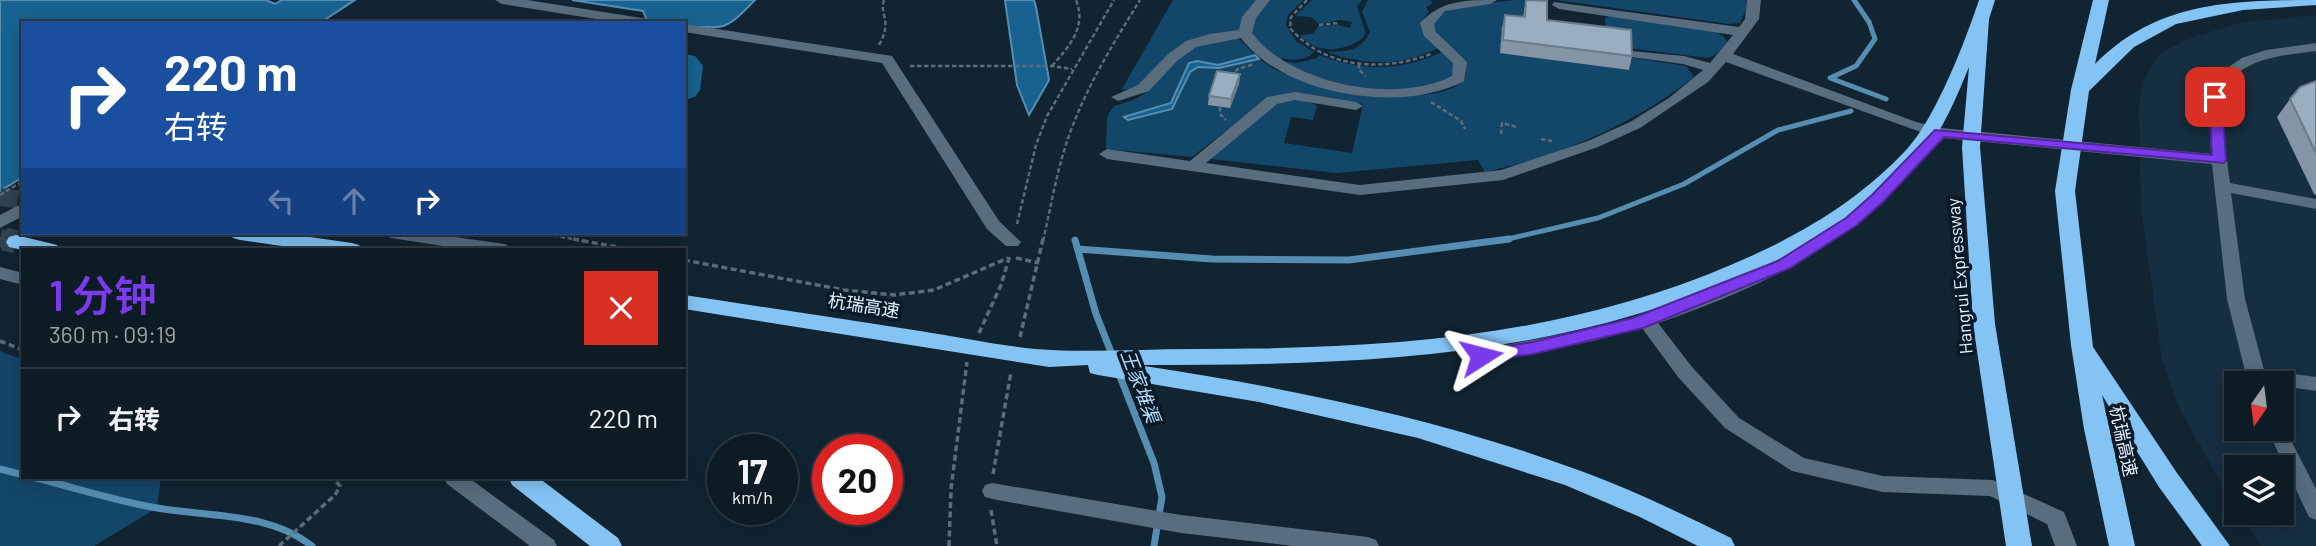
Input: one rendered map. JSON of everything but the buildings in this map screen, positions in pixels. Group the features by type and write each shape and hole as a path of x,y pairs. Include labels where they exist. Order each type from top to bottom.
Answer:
{"highway":[{"path":"2101,0 2080,90 2065,191 2082,345 2168,480 2217,546"},
{"path":"2080,90 2130,42 2167,23 2214,9 2316,0"},
{"path":"1022,355 1272,357 1421,351 1535,334 1621,315 1681,297 1817,234 1868,196 1916,150 1937,114 1984,10"},
{"name":"Hangrui Expressway","path":"1984,10 1971,147 1984,324 2019,546"},
{"path":"253,235 339,248"},
{"path":"16,242 42,248"},
{"name":"杭瑞高速","path":"687,302 1022,355"},
{"name":"杭瑞高速","path":"2082,345 2096,429 2122,546"},
{"path":"1022,355 1230,387 1318,404 1454,438 1525,460 1595,487 1684,525 1722,546"},
{"path":"522,479 609,546"}],"street":[{"path":"502,0 639,21"},
{"path":"1244,33 1249,17 1263,0"},
{"path":"1244,33 1266,60 1286,71 1330,85 1376,92 1420,91 1442,88 1459,78 1460,62 1426,28 1430,17 1449,6 1490,0"},
{"path":"1107,154 1322,187 1360,190 1503,175 1593,144 1635,125 1689,91 1724,56 1743,32 1752,19 1754,0"},
{"path":"1559,5 1743,32"},
{"path":"690,29 885,61 1011,250"},
{"path":"1118,97 1138,93 1151,85 1171,59 1189,45 1205,39 1244,33"},
{"path":"2255,371 2236,299 2219,160 2215,97 2232,71 2247,61 2271,53 2316,47"},
{"path":"1636,54 1684,60 1712,68"},
{"path":"1724,56 1898,121 1940,133 2219,160"},
{"path":"1192,167 1272,100 1295,96 1356,106"},
{"path":"1481,356 1583,337 1646,320 1784,265 1824,240 1878,199 1940,133"},
{"path":"1322,187 1355,179"},
{"path":"2224,187 2316,204"},
{"path":"0,223 21,209"},
{"path":"404,235 492,248"},
{"path":"0,273 21,278"},
{"path":"1646,320 1685,372 1732,424 1799,465 1883,484 1993,488 2056,519 2066,546"},
{"path":"2294,383 2316,384"},
{"path":"2283,441 2316,511"},
{"path":"455,479 547,546"},
{"path":"992,491 1181,524 1368,546"}],"path":[{"path":"884,0 883,6 888,15 885,36 879,45 885,61 1001,67 1052,66 1072,69"},
{"path":"1052,66 1072,45 1078,30 1077,18 1080,10 1076,0"},
{"path":"974,342 1001,285 1036,145 1047,116 1114,0"},
{"path":"997,546 991,514 992,491 1064,150 1097,73 1140,0"},
{"path":"1307,0 1291,17 1293,28 1305,44 1322,54 1370,65 1409,63 1445,47"},
{"path":"1319,25 1339,23"},
{"path":"1228,79 1238,69 1266,60"},
{"path":"1420,91 1428,100 1461,121 1465,129"},
{"path":"1501,134 1502,123 1517,127"},
{"path":"0,195 21,182"},
{"path":"551,235 623,248"},
{"path":"686,260 844,289 894,295 934,290 1011,250 1040,262"},
{"path":"0,341 21,349"},
{"path":"949,546 947,518 951,470 970,351"},
{"path":"279,546 335,495 340,486 334,479"}],"shaded area":[{"path":"0,0 266,0 275,4 282,0 355,0 326,19 332,21 21,21 21,178 0,191"},
{"path":"572,0 755,0 740,15 723,26 701,27 686,32 686,21 645,21 643,11"},
{"path":"1005,0 1034,0 1036,7 1049,80 1029,115 1017,85"},
{"path":"1173,0 1258,0 1240,31 1201,38 1143,85 1122,89"},
{"path":"1269,0 1303,0 1288,15 1286,25 1296,41 1314,52 1309,56 1292,60 1267,56 1255,40 1252,34 1253,22"},
{"path":"1312,0 1362,0 1357,6 1365,31 1364,37 1340,48 1314,46 1300,35 1312,34 1319,26 1338,25 1350,28 1352,22 1340,20 1319,24 1311,17 1295,16"},
{"path":"1368,0 1430,0 1433,3 1426,7 1429,12 1422,25 1440,47 1412,58 1384,62 1356,60 1327,52 1353,49 1366,39 1370,32 1362,12"},
{"path":"1514,0 1548,0 1547,15 1523,12 1628,57 1686,66 1694,77 1647,109 1595,136 1541,157 1485,172 1478,160 1337,173 1211,159 1260,113 1274,104 1290,100 1317,106 1313,120 1291,117 1284,143 1352,153 1363,104 1299,93 1268,98 1192,157 1106,149 1107,117 1114,106 1141,96 1179,57 1195,46 1238,38 1255,55 1218,65 1197,61 1189,63 1171,103 1141,111 1128,120 1172,109 1190,72 1198,67 1223,68 1259,59 1288,75 1330,86 1387,94 1440,92 1458,85 1466,72 1462,62 1432,25 1442,12 1456,7"},
{"path":"1557,0 1746,0 1746,9 1740,23 1729,24"},
{"path":"2316,15 2316,546 2261,546 2247,525 2294,525 2294,455 2224,455 2224,488 2179,408 2162,359 2141,209 2139,104 2144,79 2159,54 2183,41 2238,23"},
{"path":"1609,16 1713,31 1723,36 1727,42 1718,53 1709,58 1627,48 1606,41 1605,18"},
{"path":"1445,51 1456,63 1452,79 1406,89 1339,83 1272,60 1297,63 1317,58 1319,55 1336,61 1382,67 1429,58"},
{"path":"1255,55 1259,59 1219,68 1198,67 1190,72 1172,109 1128,120 1124,117 1171,103 1189,63 1197,61 1218,65"},
{"path":"0,351 21,359 21,479 161,479 157,508 94,546 0,546"}],"waterway":[{"path":"1854,0 1869,22 1875,39 1856,66 1830,78 1886,99"},
{"path":"686,65 686,74"},
{"path":"1506,239 1598,218 1684,184 1778,130 1851,111"},
{"path":"1078,249 1212,259 1349,260 1506,239"},
{"path":"1499,241 1506,239"},
{"name":"王家堆渠","path":"1075,240 1096,314 1113,357"},
{"name":"王家堆渠","path":"1119,374 1154,463 1162,497 1154,546"},
{"path":"0,469 21,474"},
{"path":"40,479 142,505 257,521 295,535 312,546"}],"tunnel":[{"path":"0,197 21,200"},
{"path":"0,238 11,241"},
{"path":"4,239 16,242"}],"route":[{"path":"1481,356 1533,348 1637,323 1684,307 1784,265 1824,240 1878,199 1940,133 2219,160 2215,97"}]}
